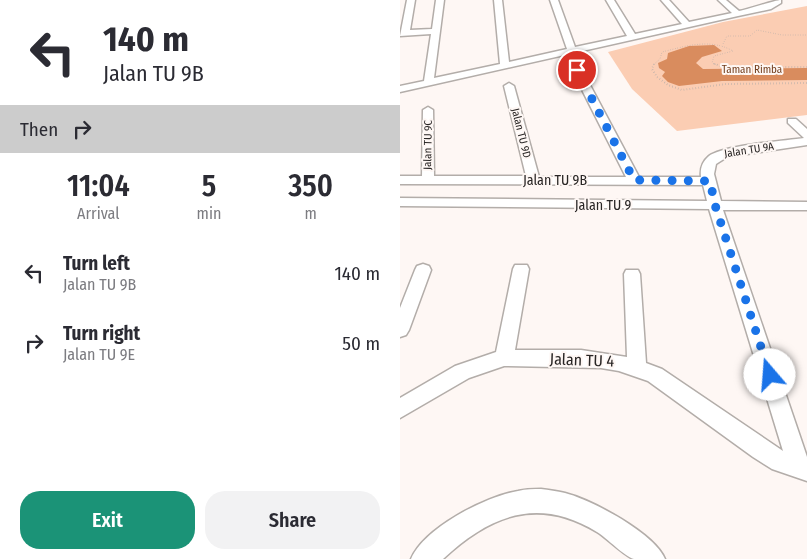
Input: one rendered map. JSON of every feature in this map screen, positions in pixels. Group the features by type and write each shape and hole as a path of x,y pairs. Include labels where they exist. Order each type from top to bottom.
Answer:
{"street":[{"path":"411,0 402,33 436,31"},
{"path":"429,82 440,0"},
{"path":"498,0 505,66"},
{"path":"554,0 572,52"},
{"path":"610,0 633,38"},
{"path":"665,0 687,25"},
{"path":"722,0 738,14"},
{"path":"400,89 738,14 774,5 777,0"},
{"path":"577,70 634,180"},
{"name":"Jalan TU 9D","path":"509,86 533,180"},
{"name":"Jalan TU 9C","path":"428,110 428,180"},
{"path":"792,121 807,135"},
{"name":"Jalan TU 9A","path":"804,470 715,205 707,169 708,162 713,157 807,141"},
{"name":"Jalan TU 9B","path":"400,180 710,181"},
{"name":"Jalan TU 9","path":"400,202 807,206"},
{"path":"504,358 522,269"},
{"path":"400,330 423,270"},
{"path":"632,274 637,366"},
{"name":"Jalan TU 4","path":"400,410 454,374 471,366 504,358 617,360 637,366 655,375 761,450 804,470"},
{"path":"424,559 464,525 495,509 519,502 548,499 569,504 590,513 628,539 652,559"}],"path":[{"path":"723,44 727,36 750,36 758,30 782,35 807,35"},
{"path":"807,67 726,67 712,63 714,56 733,51 723,44 686,45 662,52 660,59 654,63 652,69 657,77 668,86 682,90 726,84 807,83"}],"green space":[{"name":"Taman Rimba","path":"807,6 807,115 677,131 632,89 608,52 723,22"}],"shaded area":[{"path":"714,45 722,51 702,57 696,63 703,69 807,68 807,80 722,81 679,86 668,82 662,76 665,72 659,68 658,63 667,59 668,53 689,46"}],"route":[{"path":"577,70 634,180 710,181 715,205 770,375"}]}
